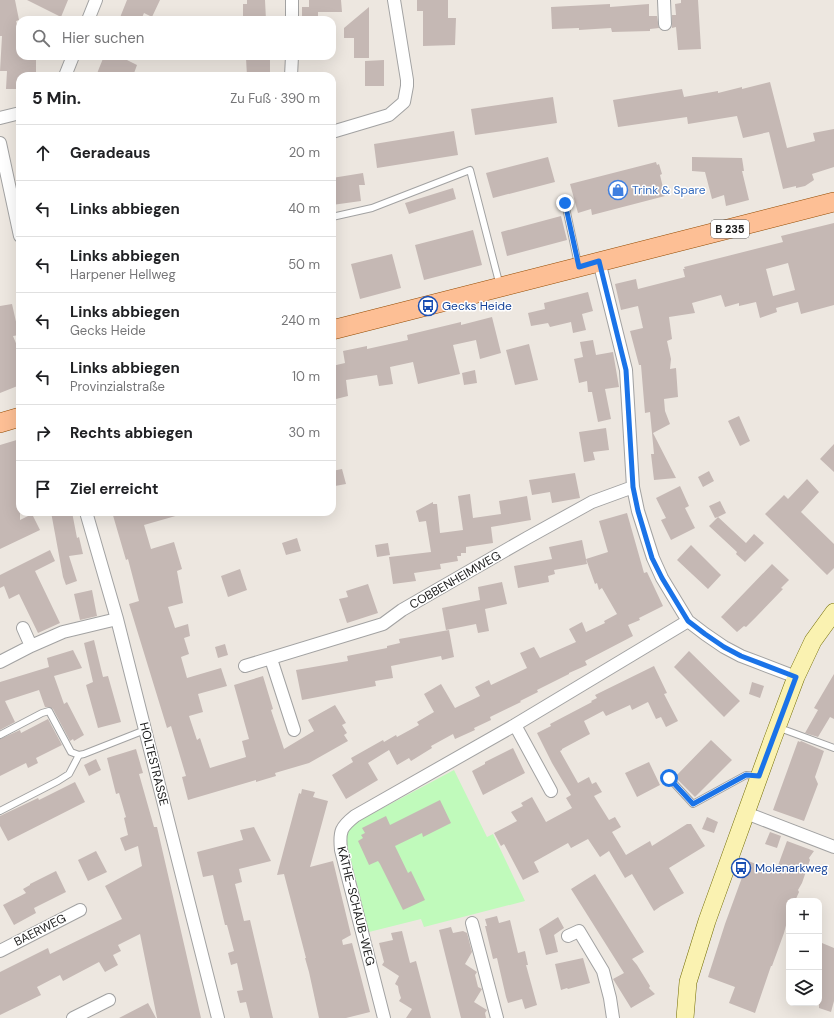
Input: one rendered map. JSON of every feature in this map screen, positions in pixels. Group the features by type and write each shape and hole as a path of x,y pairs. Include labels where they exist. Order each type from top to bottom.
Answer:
{"main road":[{"name":"B 235","path":"336,329 834,202"},
{"path":"0,423 16,417"}],"street":[{"path":"90,16 96,0"},
{"path":"292,0 292,16"},
{"path":"336,131 389,115 404,102 407,80 394,0"},
{"path":"664,0 665,24"},
{"path":"67,72 71,60"},
{"path":"291,72 292,60"},
{"path":"0,118 16,114"},
{"path":"0,143 3,175 16,219"},
{"path":"14,210 16,205"},
{"path":"599,261 626,370 633,487 638,511 652,558 662,578 688,621 724,647 741,656 796,677"},
{"name":"COBBENHEIMWEG","path":"245,666 383,624 402,610 592,502 633,487"},
{"name":"HOLTESTRASSE","path":"87,516 145,730 218,1018"},
{"path":"685,1018 688,982 707,921 759,776 796,677 814,641 834,612"},
{"path":"0,662 63,632 116,619"},
{"path":"551,790 515,725 688,621"},
{"path":"22,628 31,646"},
{"path":"271,659 294,730"},
{"name":"KÄTHE-SCHAUB-WEG","path":"384,1018 342,850 340,836 345,824 355,816 432,771 515,725"},
{"path":"746,813 834,847"},
{"name":"BAERWEG","path":"0,951 80,910"},
{"path":"472,923 497,1018"},
{"path":"568,936 579,931 603,971 610,998 613,1018"},
{"path":"73,1018 109,1000"}],"lane":[{"path":"336,216 372,208 470,170 500,288"},
{"path":"565,203 579,267"},
{"path":"0,734 49,711 71,752 79,755 145,730"},
{"path":"777,728 834,748"},
{"path":"0,811 69,774 79,755"},
{"path":"671,774 669,778 693,804 746,775 759,776"}],"green space":[{"path":"454,770 487,837 493,834 525,901 424,927 421,919 369,932 345,837 349,826"}],"building":[{"path":"0,0 15,0 18,16 16,16 16,60 36,60 36,72 16,72 16,89 6,89 7,71 0,71 2,36 0,36"},
{"path":"27,0 68,0 61,16"},
{"path":"127,0 160,0 152,16 144,13 143,16 121,16"},
{"path":"247,0 265,0 266,16 243,16 243,4 247,4"},
{"path":"309,0 341,0 342,12 318,12 318,16 302,16 302,7 309,7"},
{"path":"417,0 448,0 448,18 456,18 455,45 423,46 423,11 417,11"},
{"path":"681,0 698,0 701,49 678,50 676,27 672,28 672,15 676,15 675,4 681,3"},
{"path":"610,4 610,7 649,4 649,16 657,16 659,28 650,29 650,31 612,32 611,28 579,30 579,28 552,29 551,7"},
{"path":"369,7 369,58 354,58 354,38 344,38 344,28"},
{"path":"102,60 127,60 137,65 134,72 98,72"},
{"path":"246,60 270,60 270,72 247,72"},
{"path":"384,60 384,86 365,86 365,61"},
{"path":"770,82 787,148 815,141 813,133 834,129 834,167 812,174 814,180 805,186 796,188 796,186 783,189 769,132 743,138 737,116 688,124 687,117 618,127 613,100 682,89 684,97 718,91 718,93 742,87 742,89"},
{"path":"553,97 557,123 475,135 471,109"},
{"path":"454,131 458,155 377,168 374,144"},
{"path":"548,157 555,182 493,198 486,173"},
{"path":"692,157 742,158 744,171 742,171 749,200 726,206 724,195 712,199 705,172 692,171"},
{"name":"Trink & Spare","path":"656,162 657,165 659,164 662,174 660,175 665,196 592,215 591,209 578,213 570,184"},
{"path":"363,173 365,185 359,185 361,201 336,204 336,177"},
{"path":"453,188 456,199 409,214 405,203"},
{"path":"561,216 567,240 507,256 501,232"},
{"path":"834,223 834,305 801,314 798,302 776,308 777,312 760,318 756,302 739,306 739,303 725,307 721,295 692,303 695,313 669,317 672,339 667,341 671,359 670,369 676,368 678,397 664,399 665,411 670,424 653,433 676,478 654,480 651,454 654,454 650,412 645,413 641,365 639,365 630,331 643,328 638,306 621,310 615,284 636,279 638,289 685,277 684,267 783,242 781,236","holes":["788,263 795,290 773,296 766,269"]},
{"path":"473,230 482,265 424,280 415,245"},
{"path":"392,254 401,288 360,299 351,264"},
{"path":"588,292 593,311 582,314 586,330 573,333 571,322 550,327 548,323 531,326 528,313 545,309 544,303"},
{"path":"12,304 16,322 16,336 13,336 16,343 16,387 0,393 0,306"},
{"path":"492,317 501,353 480,359 476,340 453,345 460,374 418,384 413,362 390,367 393,384 379,386 377,375 346,380 348,396 336,399 336,365 345,363 343,351 367,346 367,349 408,340 407,335 461,322 461,325"},
{"path":"593,340 596,355 613,352 619,387 605,389 611,419 598,422 592,392 588,392 587,381 579,383 574,359 583,357 580,342"},
{"path":"529,344 538,380 515,385 506,350"},
{"path":"475,370 477,383 464,385 462,373"},
{"path":"739,416 750,441 740,446 728,421"},
{"path":"606,428 609,450 593,452 595,460 584,462 579,432"},
{"path":"16,440 16,516 20,516 20,520 28,516 33,516 40,530 0,549 0,445"},
{"path":"834,444 834,472 820,459"},
{"path":"342,469 346,484 336,486 336,470"},
{"path":"709,471 714,481 703,487 698,477"},
{"path":"575,473 580,498 552,503 550,492 532,495 529,480"},
{"path":"807,479 819,492 801,512 834,544 834,568 827,575 765,514 784,495 788,499"},
{"path":"680,486 689,506 685,508 695,528 671,540 661,520 666,518 656,498"},
{"path":"470,494 473,518 501,514 499,501 527,496 531,520 491,527 493,543 466,547 466,553 461,553 461,556 457,556 458,561 440,564 441,569 414,573 416,581 393,584 389,557 431,552 426,521 419,522 416,511 433,502 433,504 437,504 440,533 463,530 458,496"},
{"path":"720,501 726,513 715,518 709,506"},
{"path":"627,513 644,573 647,572 663,606 639,618 640,620 628,625 633,636 585,661 587,665 537,690 538,692 520,701 521,702 490,717 491,720 474,728 475,730 455,739 453,734 431,746 432,748 411,761 409,758 397,765 389,750 368,763 378,780 346,799 332,775 353,762 351,758 383,740 384,742 396,735 397,737 419,725 417,722 434,712 424,694 441,684 455,708 480,696 475,687 489,680 491,685 527,668 520,653 534,647 540,658 576,642 569,629 582,622 586,632 605,623 604,621 617,614 602,588 599,590 597,583 595,584 586,559 608,552 599,521"},
{"path":"52,516 73,516 77,538 79,537 83,554 69,556 77,581 66,585 63,577"},
{"path":"113,516 176,516 144,525 151,549 174,542 182,569 177,571 183,603 168,607 175,628 188,624 190,636 184,638 189,654 181,657 187,678 221,668 227,686 198,694 203,712 189,716 197,740 200,738 210,768 246,757 242,741 249,739 234,685 263,676 273,709 271,710 284,749 314,731 308,720 335,705 346,723 342,725 347,733 344,735 348,741 309,763 275,773 276,776 256,782 256,780 188,800 182,777 186,776 171,726 167,728 129,604 139,601 128,559 126,560"},
{"path":"718,517 746,543 754,534 764,543 745,562 736,554 737,552 709,526"},
{"path":"297,538 301,551 286,555 282,543"},
{"path":"582,540 587,564 554,570 555,574 548,576 549,582 518,588 514,566 552,559 549,547"},
{"path":"388,543 390,555 377,557 375,545"},
{"path":"691,545 721,575 708,589 677,560"},
{"path":"50,550 55,561 35,571 60,623 38,633 19,594 9,599 4,586 0,588 0,575"},
{"path":"772,564 789,580 781,588 783,589 746,627 744,626 737,632 721,617"},
{"path":"240,569 247,590 228,597 221,576"},
{"path":"502,582 507,604 485,609 489,631 478,633 476,624 446,630 442,608 480,600 478,587"},
{"path":"368,584 378,613 347,623 339,599 348,597 346,591"},
{"path":"92,590 97,616 80,620 74,594"},
{"path":"449,630 454,657 442,660 441,656 391,666 393,678 375,681 376,686 302,700 296,670 348,661 347,656 387,648 387,646 400,643 399,639"},
{"path":"94,640 103,677 108,676 121,722 98,728 86,685 93,682 84,643"},
{"path":"225,644 228,655 218,658 215,647"},
{"path":"73,650 82,668 54,676 64,704 67,702 84,735 74,741 73,739 70,741 53,709 45,707 39,690 5,701 15,722 0,730 0,682 49,667 47,658"},
{"path":"689,651 740,701 724,717 674,667"},
{"path":"654,666 667,693 664,694 678,721 666,727 661,717 656,719 648,702 632,710 630,705 606,716 603,711 584,721 590,734 560,751 578,783 589,777 592,784 596,782 602,792 594,796 609,820 615,817 621,827 612,832 626,855 650,841 652,846 687,824 691,824 705,846 669,868 684,893 654,911 632,874 625,878 609,851 600,857 588,839 571,848 568,843 534,862 539,872 523,880 504,844 501,846 494,833 517,821 511,812 523,806 521,803 532,797 546,822 572,808 566,798 571,795 552,763 537,733 551,726 550,724 592,702 591,701 597,698 595,695"},
{"path":"834,674 834,719 830,717 818,737 805,733 818,710 814,708"},
{"path":"752,682 764,686 760,698 749,694"},
{"path":"48,719 62,745 36,758 38,763 28,768 26,763 0,776 0,739 20,730 21,733"},
{"path":"711,740 732,760 695,797 675,777"},
{"path":"798,741 824,751 815,777 818,784 804,821 773,810"},
{"path":"513,748 525,773 483,795 472,771 485,764 485,762"},
{"path":"136,749 143,773 139,774 154,827 157,827 201,1018 157,1018 140,934 118,945 121,951 113,955 118,965 105,972 99,962 63,981 60,975 37,987 41,995 0,1015 0,972 48,948 50,954 122,919 105,886 142,866 138,846 125,851 120,838 128,835 124,818 126,817 119,793 116,794 107,758"},
{"path":"96,759 101,770 89,776 84,765"},
{"path":"649,762 660,785 637,797 625,773"},
{"path":"75,782 85,802 8,841 0,826 0,816 38,798 39,800"},
{"path":"302,789 315,792 313,797 328,801 310,867 333,861 351,935 342,940 343,945 352,943 370,1012 346,1018 319,1018 306,958 284,874 277,875 299,793 301,794"},
{"path":"440,800 451,823 423,837 422,833 395,846 408,873 411,871 425,900 403,910 378,861 369,865 358,841 363,838 361,835 365,833 362,828 386,816 390,825"},
{"path":"707,817 718,822 714,833 702,829"},
{"path":"254,827 271,861 239,869 242,882 235,884 244,921 250,920 273,1018 250,1018 246,1002 240,1003 237,991 243,990 237,963 231,965 228,953 234,951 227,925 225,925 213,875 203,877 197,852 243,840 240,830"},
{"path":"770,832 781,836 777,848 765,844"},
{"path":"787,841 814,851 809,858 810,860 796,898 786,898 786,925 784,933 755,1013 729,1003 735,987 708,977 725,924 748,861 776,871"},
{"path":"96,851 107,872 88,881 78,860"},
{"path":"56,871 66,892 34,908 36,913 14,925 3,905 26,893 23,889 30,884"},
{"path":"595,874 644,952 632,959 650,986 649,988 655,994 631,1008 613,979 624,973 571,889"},
{"path":"497,916 499,923 510,920 518,953 525,951 528,965 526,965 537,1005 525,1009 522,999 508,1003 497,958 493,959 485,926 487,926 485,919"},
{"path":"558,917 564,928 554,935 558,952 546,955 539,929"},
{"path":"451,927 453,933 463,931 467,933 472,952 465,964 477,972 475,975 478,987 482,989 474,1002 487,1010 485,1013 486,1018 461,1018 439,930"},
{"path":"402,931 410,963 416,961 431,1018 406,1018 412,1009 399,1001 401,998 398,986 395,984 399,976 382,965 384,962 379,943 393,940 391,933"},
{"path":"822,943 834,948 834,1001 831,1012 819,1008 819,1006 822,1006"},
{"path":"583,958 590,983 561,990 555,964"},
{"path":"148,1003 156,1018 119,1018"}],"place":[{"name":"Trink & Spare","path":"618,190"},
{"name":"Gecks Heide","path":"428,306"},
{"name":"Molenarkweg","path":"741,868"}],"route":[{"path":"565,203 579,267 599,261 618,334 626,370 633,487 638,511 652,558 662,578 688,621 724,647 741,656 796,677 759,776 746,775 693,804 669,778"}]}
